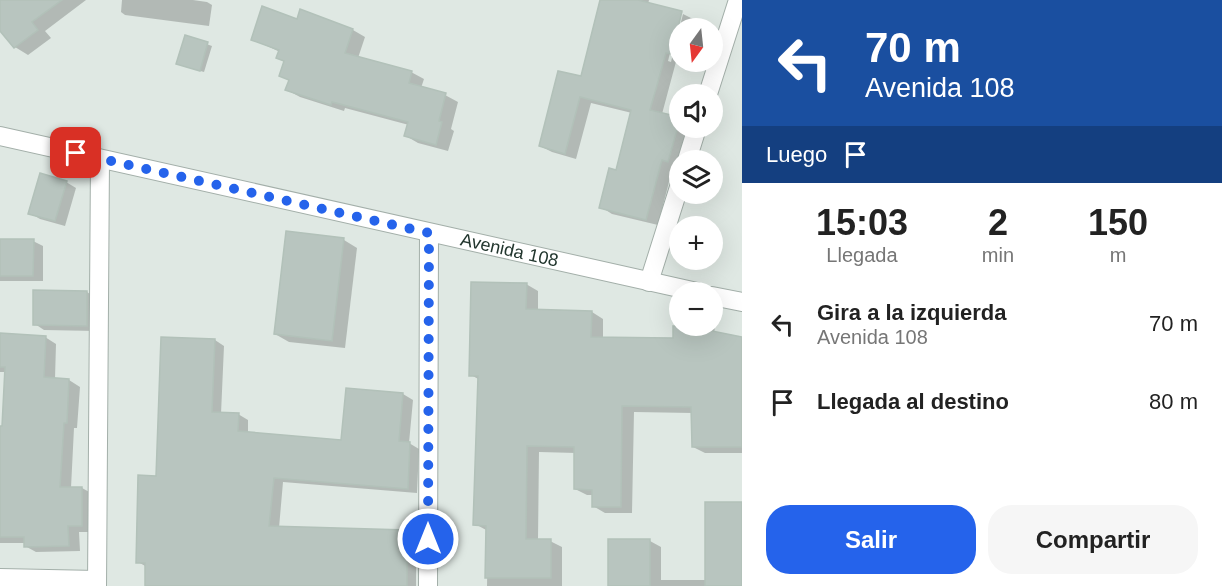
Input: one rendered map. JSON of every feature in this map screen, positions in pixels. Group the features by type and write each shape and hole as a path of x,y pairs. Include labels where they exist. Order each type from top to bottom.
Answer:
{"street":[{"path":"711,84 738,0"},
{"name":"Avenida 108","path":"2,135 669,286"},
{"path":"0,578 97,583 100,159"},
{"path":"649,282 674,204"},
{"path":"428,586 429,233"},
{"path":"723,298 742,302"}],"building":[{"path":"0,0 62,0 32,22 38,30 14,48 0,31"},
{"path":"600,0 638,0 682,11 680,18 669,18 669,54 666,53 650,110 669,114 669,138 675,138 671,150 669,150 668,162 662,160 646,220 599,208 609,168 616,170 631,110 580,97 565,154 539,146 558,71 581,76"},
{"path":"262,6 297,19 300,9 353,29 345,53 412,71 409,83 446,93 436,145 404,136 408,122 332,102 331,105 285,90 289,80 279,76 284,61 276,58 279,50 251,40"},
{"path":"185,35 208,42 200,71 176,64"},
{"path":"40,173 67,181 55,221 28,214"},
{"path":"286,231 344,238 332,341 274,334"},
{"path":"0,239 34,239 33,276 0,276"},
{"path":"471,282 527,283 526,309 592,311 591,337 673,338 673,336 723,336 723,333 742,337 742,447 692,447 691,407 622,406 621,507 592,507 592,490 574,489 574,447 527,446 526,539 551,539 551,578 485,578 486,526 473,525 478,376 469,376"},
{"path":"33,290 87,291 87,326 33,325"},
{"path":"0,333 46,336 44,377 69,379 60,487 82,487 82,526 68,526 69,546 24,547 24,537 0,537 0,426 2,426 5,367 0,367"},
{"path":"161,337 215,339 212,412 239,413 238,431 341,440 346,388 403,393 399,441 410,442 408,489 274,478 269,526 407,530 407,586 145,586 145,563 136,563 138,475 156,476"},
{"path":"705,502 742,502 742,586 705,586"},
{"path":"608,539 650,539 650,586 608,586"}],"route":[{"path":"76,153 429,233 428,539"}]}
